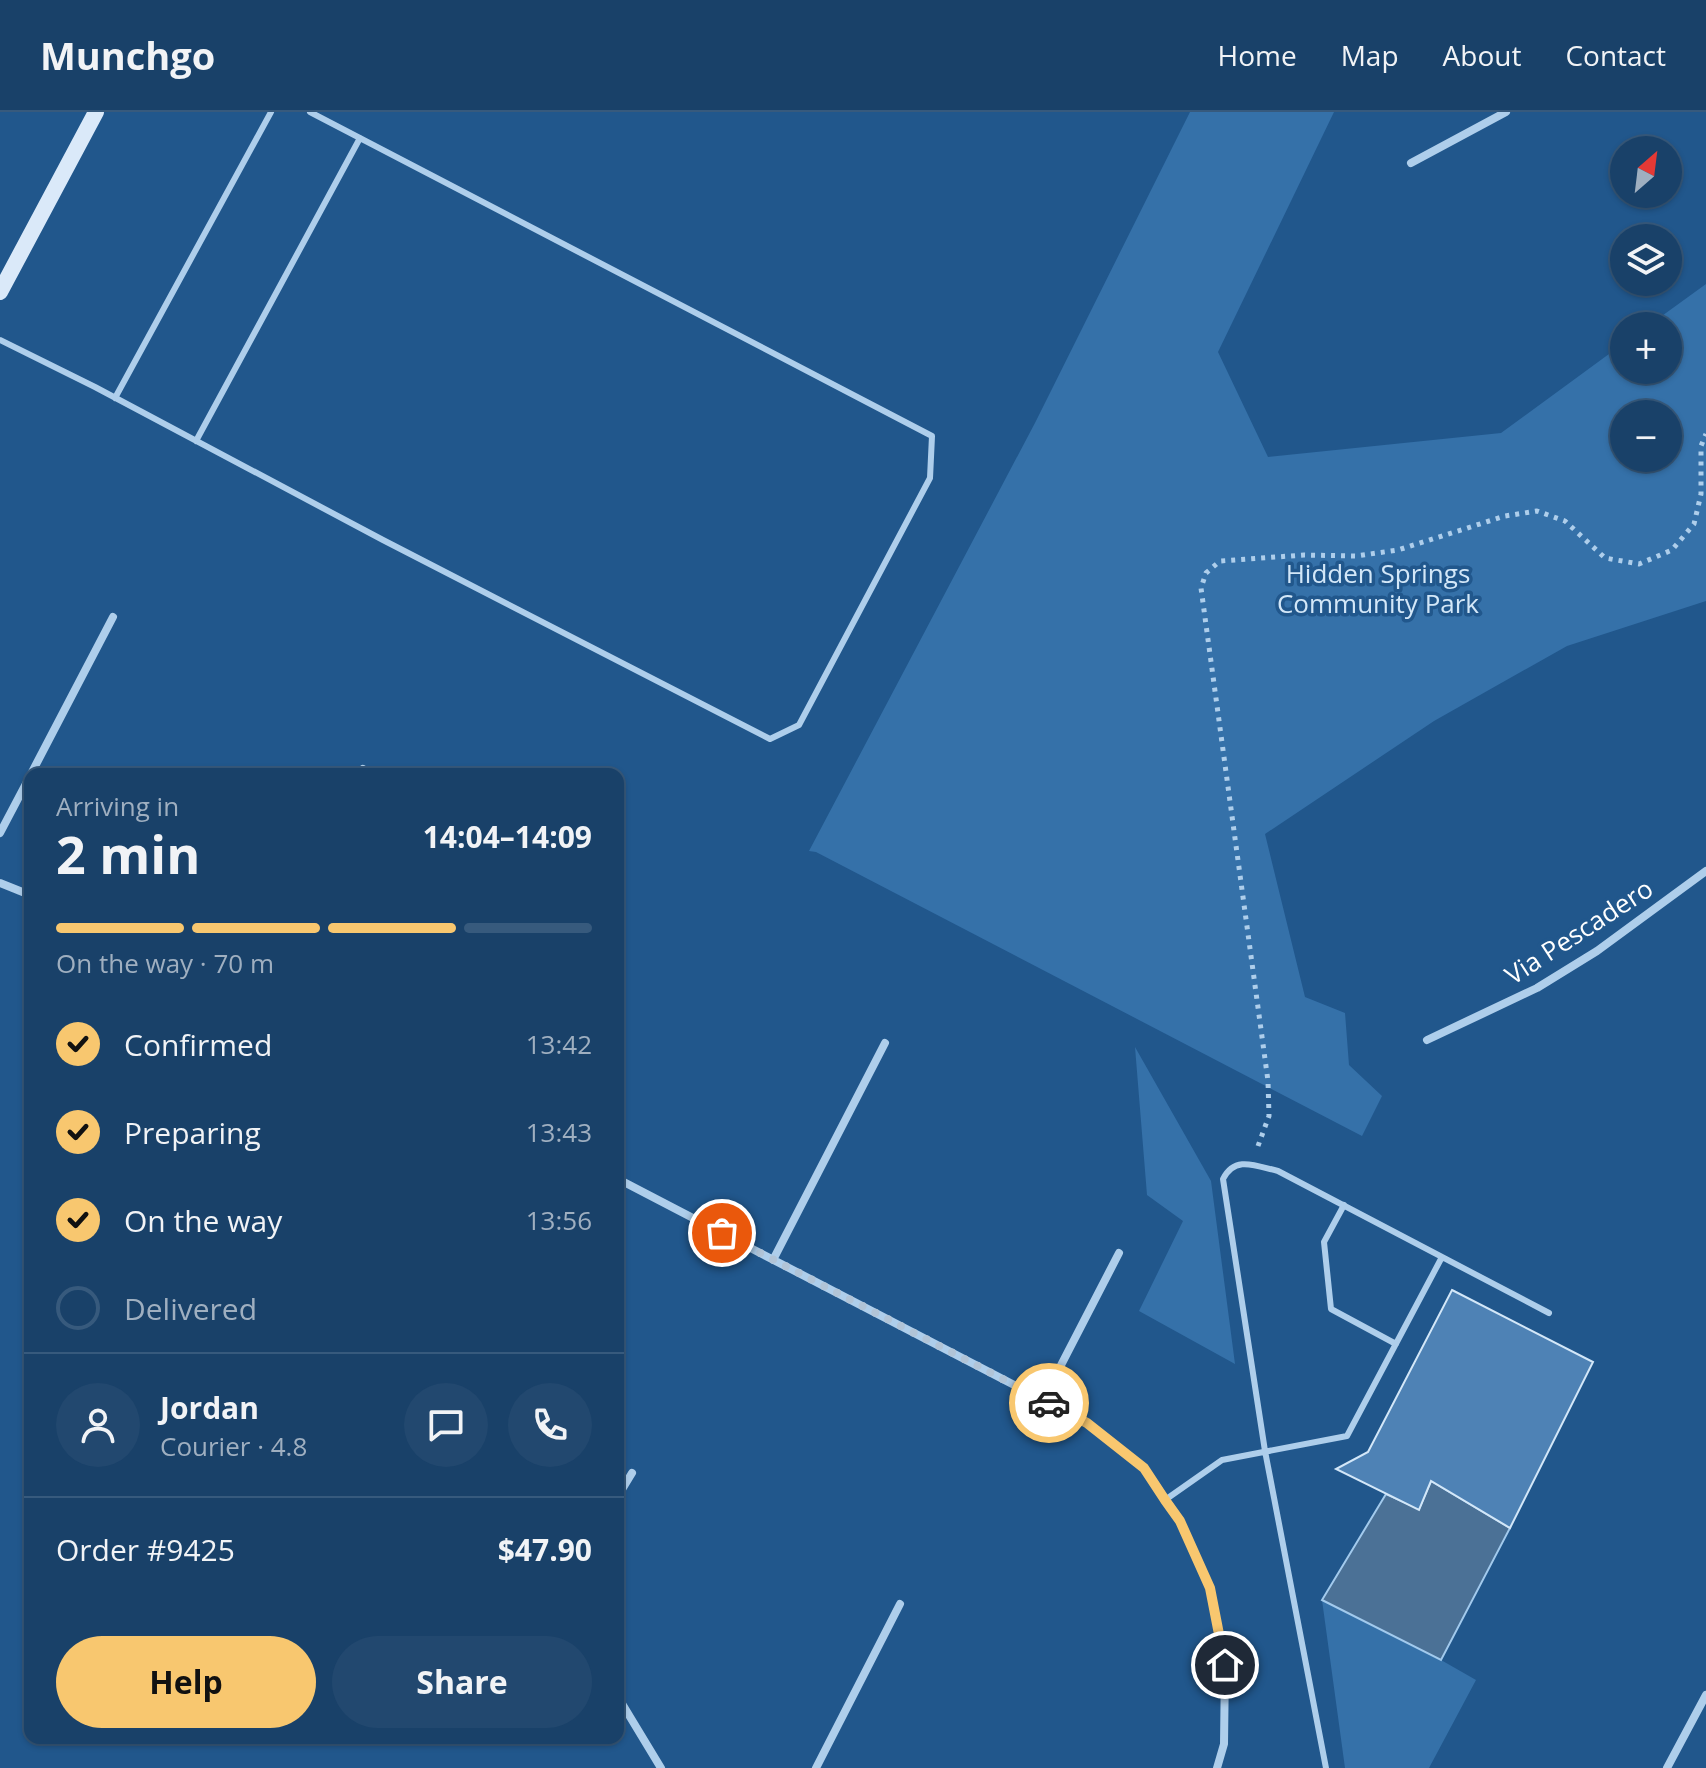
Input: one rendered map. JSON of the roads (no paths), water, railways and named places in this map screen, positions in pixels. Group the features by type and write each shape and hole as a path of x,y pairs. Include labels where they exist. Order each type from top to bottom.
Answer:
{"main road":[{"path":"0,292 96,112"}],"street":[{"path":"1411,163 1506,112"},
{"path":"34,768 113,617"},
{"path":"0,833 24,787"},
{"name":"Via Pescadero","path":"1427,1040 1537,988 1597,951 1706,871"},
{"path":"0,883 24,893"},
{"path":"773,1260 885,1043"},
{"path":"624,1182 1087,1423 1144,1468 1180,1521 1210,1588 1225,1665 1224,1744 1217,1768"},
{"path":"1043,1400 1119,1253"},
{"path":"624,1486 632,1473"},
{"path":"816,1768 900,1604"},
{"path":"1667,1768 1706,1695"},
{"path":"624,1707 661,1768"}],"lane":[{"path":"115,398 271,112"},
{"path":"0,340 770,739 799,725 930,478 932,436 310,112"},
{"path":"196,441 360,138"},
{"path":"1326,1768 1265,1451 1223,1179 1228,1169 1240,1163 1278,1171 1549,1313"},
{"path":"1344,1205 1324,1242 1331,1309 1396,1344"},
{"path":"1165,1500 1222,1460 1347,1436 1442,1257"}],"park label":[{"name":"Hidden Springs Community Park","path":"1378,589"}]}
